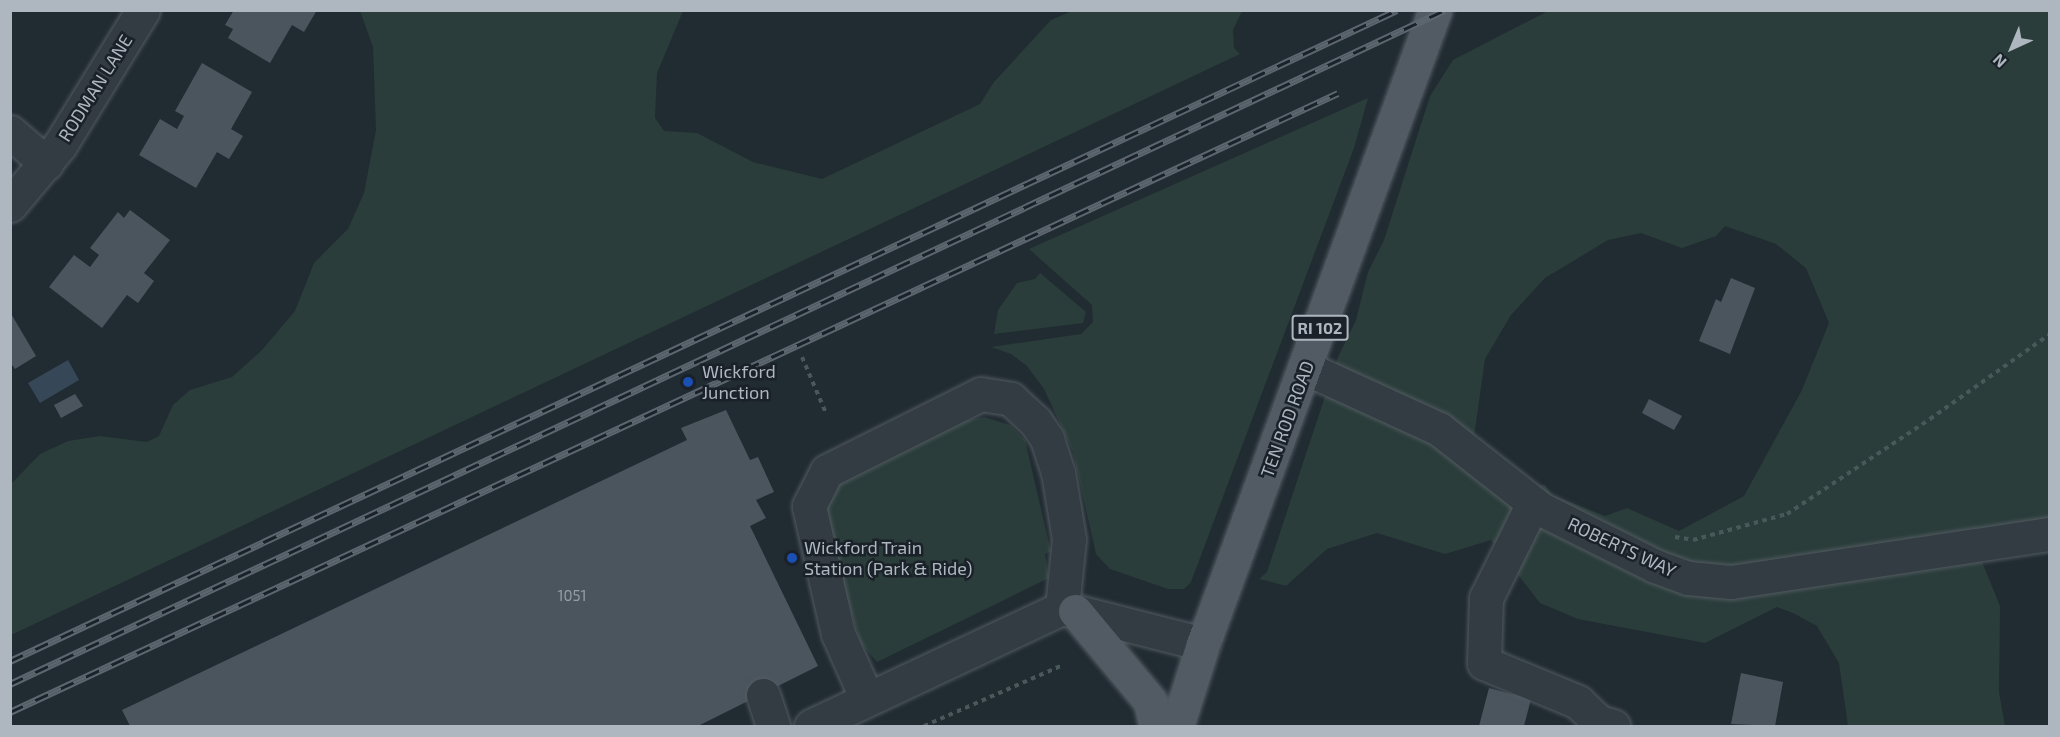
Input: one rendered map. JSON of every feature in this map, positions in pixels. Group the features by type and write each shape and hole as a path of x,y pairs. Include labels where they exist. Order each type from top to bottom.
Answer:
{"main road":[{"name":"TEN ROD ROAD","path":"1177,726 1203,644 1306,368 1435,10"},
{"path":"1069,610 1150,701 1156,726"}],"street":[{"name":"RODMAN LANE","path":"10,204 60,145 143,10"},
{"name":"RODMAN LANE","path":"10,132 46,163"},
{"name":"ROBERTS WAY","path":"1306,368 1439,429 1533,503 1654,566 1688,578 1731,582 2049,534"},
{"path":"867,699 838,634 809,506 827,471 981,394 1011,399 1035,421 1047,438 1058,472 1069,539 1069,610"},
{"path":"1533,503 1486,598 1484,663 1578,702 1599,722 1613,726"},
{"path":"811,726 1069,610 1203,644"},
{"path":"764,695 773,726"}],"path":[{"path":"1671,536 1693,540 1787,514 2049,334"},
{"path":"802,357 825,411"},
{"path":"924,726 1063,665"}],"green space":[{"path":"360,11 683,11 657,73 655,118 664,131 697,133 753,162 822,179 980,104 994,82 1051,20 1072,11 1242,11 1233,30 1234,48 1240,54 11,635 11,484 40,454 68,441 100,436 147,442 159,436 173,405 190,390 232,377 262,350 295,311 314,263 348,229 364,193 376,130 373,47"},
{"path":"1548,11 2049,11 2049,543 1978,552 2000,606 1999,692 2005,726 1848,726 1839,663 1817,626 1793,613 1777,607 1705,643 1578,619 1540,603 1491,540 1445,554 1377,533 1327,549 1286,586 1259,579 1267,572 1338,357 1356,320 1368,272 1384,240 1430,96 1453,60","holes":["1725,226 1776,244 1806,268 1829,323 1802,390 1744,496 1679,531 1627,508 1605,516 1552,495 1545,485 1513,486 1472,451 1485,359 1511,315 1545,278 1608,240 1641,233 1682,248 1716,236"]},
{"path":"1368,98 1354,148 1191,582 1184,589 1168,589 1110,569 1096,554 1073,452 1044,389 1027,366 1011,354 991,347 1081,334 1093,322 1092,305 1029,249"},
{"path":"1040,273 1086,312 1083,323 994,334 998,310 1017,283 1035,279"},
{"path":"984,417 1010,425 1025,440 1051,552 1045,554 1049,578 877,662 861,644 829,539 825,510 828,499 842,478 960,422"}],"water":[{"path":"68,360 79,380 40,403 28,383"}],"building":[{"path":"234,10 317,10 304,32 292,25 270,63 228,38 233,29 225,25"},
{"path":"202,63 252,92 231,129 243,136 229,159 217,152 196,188 139,155 160,119 177,129 184,116 175,111"},
{"path":"130,210 170,240 144,273 154,281 138,303 127,295 102,328 49,287 74,255 90,267 99,255 90,248 118,212 124,218"},
{"path":"1731,278 1755,288 1730,354 1699,341 1716,299 1721,302"},
{"path":"10,312 36,356 15,369 10,362"},
{"path":"75,394 83,406 61,418 54,405"},
{"path":"1649,399 1682,416 1674,430 1642,413"},
{"name":"Wickford Junction","path":"726,410 750,460 758,457 774,492 756,500 766,518 750,526 818,666 698,726 130,726 122,710 687,440 681,428"},
{"path":"1741,673 1783,682 1775,726 1731,724"},
{"path":"1489,688 1531,699 1524,726 1479,726"}],"railway":[{"path":"10,661 1397,10"},
{"path":"10,684 1445,10"},
{"path":"10,712 1338,93"}],"place":[{"name":"Wickford Junction","path":"688,382"},
{"name":"Wickford Train Station (Park & Ride)","path":"792,558"}]}
